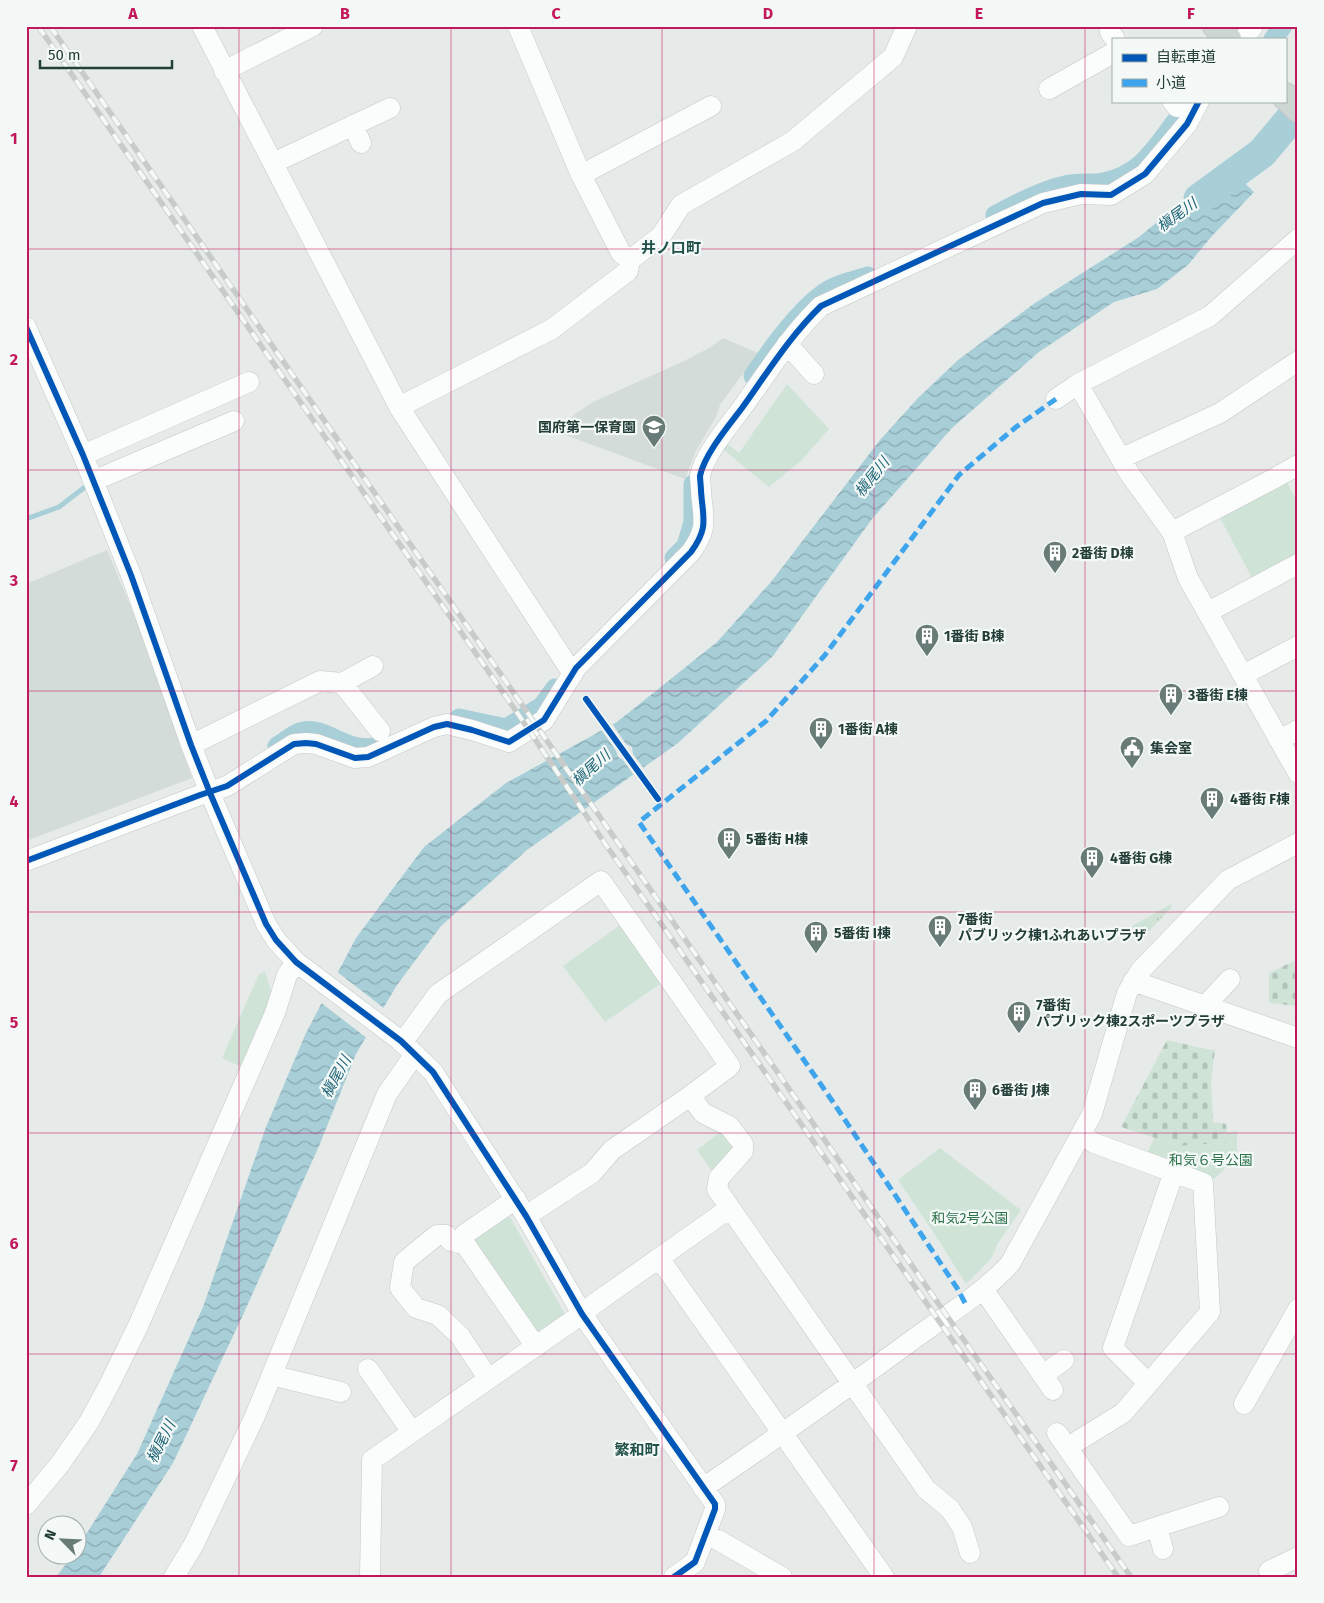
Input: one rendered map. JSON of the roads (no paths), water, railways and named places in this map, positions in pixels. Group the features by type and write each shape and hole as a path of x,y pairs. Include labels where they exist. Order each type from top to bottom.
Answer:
{"main road":[{"path":"1216,26 1227,38"},
{"path":"1286,97 1298,109"}],"street":[{"path":"202,26 399,407 570,668"},
{"path":"224,71 313,26"},
{"path":"518,26 581,175 621,254 630,260"},
{"path":"399,407 552,329 628,271 630,260 661,236 681,205 793,141 893,57 906,26"},
{"path":"1245,38 1253,26"},
{"path":"1049,89 1112,53"},
{"path":"1173,102 1177,107 1182,102"},
{"path":"570,668 576,668 691,552 701,538 704,523 700,476 706,462 716,443 787,344 820,306 1043,203 1081,194 1111,195 1145,174 1187,124 1198,102"},
{"path":"273,163 357,134 390,108"},
{"path":"581,175 642,153 705,116"},
{"path":"1056,399 1078,384 1210,316 1298,239"},
{"path":"26,327 83,455 131,575 191,745 266,924 276,940 299,965 406,1046 433,1072 516,1199 582,1314 714,1504 715,1509 695,1562 674,1577"},
{"path":"787,344 814,374"},
{"path":"1122,458 1220,413 1295,368"},
{"path":"83,455 249,382"},
{"path":"1078,384 1129,473 1172,532 1188,578 1298,772"},
{"path":"93,481 234,421"},
{"path":"1172,532 1298,464"},
{"path":"1208,612 1298,564"},
{"path":"1243,675 1298,646"},
{"path":"191,745 320,681 342,683 373,666"},
{"path":"207,786 227,786 294,744 316,744 354,758 368,757 434,727 447,724 509,742 544,720 570,668"},
{"path":"342,683 380,732"},
{"path":"1279,740 1298,730"},
{"path":"26,862 200,795 207,786"},
{"path":"703,1488 783,1434 966,1303 996,1279 1010,1264 1094,1109 1127,993 1133,981 1140,971 1228,880 1298,843"},
{"path":"174,1577 198,1536 255,1416 406,1046 438,994 600,881 730,1066 612,1150 592,1173 526,1216"},
{"path":"26,1505 60,1464 88,1422 113,1376 142,1317 272,1022 287,975 299,965"},
{"path":"1205,1006 1230,979"},
{"path":"1133,981 1298,1038"},
{"path":"690,1096 703,1114 729,1126 743,1144 743,1151 719,1178 717,1189 854,1383 926,1489 950,1509 962,1527 970,1553"},
{"path":"1081,1134 1094,1143 1203,1183 1210,1312 1123,1413 1063,1440 1129,1536 1219,1507"},
{"path":"1148,1383 1113,1348 1174,1172"},
{"path":"458,1243 465,1234 516,1199"},
{"path":"370,1577 372,1460 488,1378 536,1347 730,1208"},
{"path":"488,1378 460,1336 438,1315 416,1308 400,1288 404,1262 437,1235 446,1235 451,1241 465,1244 536,1347"},
{"path":"659,1258 884,1577"},
{"path":"984,1289 1048,1383 1064,1360"},
{"path":"1244,1404 1298,1309"},
{"path":"273,1374 342,1392"},
{"path":"380,1375 412,1432"},
{"path":"1157,1527 1163,1548"},
{"path":"706,1535 782,1577"},
{"path":"1269,1571 1296,1550"}],"water":[{"path":"1226,165 1254,192 1212,236 1188,265 1157,289 1114,302 1039,352 952,428 872,519 773,656 678,743 527,850 441,926 397,985 356,1054 319,1146 242,1317 173,1463 99,1577 56,1577 64,1566 88,1566 88,1531 137,1454 203,1307 266,1127 306,1033 356,938 424,847 506,783 617,722 717,642 771,582 880,440 918,398 958,360 1035,303 1139,237"}],"waterway":[{"path":"1274,38 1283,26"},
{"name":"槇尾川","path":"1199,199 1262,153 1298,110"},
{"path":"995,215 1056,187 1103,182 1127,174 1145,160 1175,122"},
{"path":"753,376 788,328 810,304 836,286 868,276"},
{"path":"674,558 686,546 693,522 693,484"},
{"path":"26,519 59,507 85,487"},
{"path":"459,718 506,728 542,706 555,688"},
{"path":"277,746 297,733 309,731 318,732 354,746 374,747"}],"railway":[{"path":"38,26 516,711 606,845 1118,1577"},
{"path":"50,26 947,1316 1131,1577"}],"place":[{"name":"国府第一保育園","path":"654,448"},
{"name":"2番街 D棟","path":"1055,574"},
{"name":"1番街 B棟","path":"927,657"},
{"name":"3番街 E棟","path":"1171,716"},
{"name":"1番街 A棟","path":"821,750"},
{"name":"集会室","path":"1132,769"},
{"name":"4番街 F棟","path":"1212,820"},
{"name":"5番街 H棟","path":"729,860"},
{"name":"4番街 G棟","path":"1092,879"},
{"name":"7番街 パブリック棟1ふれあいプラザ","path":"940,948"},
{"name":"5番街 I棟","path":"816,954"},
{"name":"7番街 パブリック棟2スポーツプラザ","path":"1019,1034"},
{"name":"6番街 J棟","path":"975,1111"}],"district":[{"name":"井ノ口町","path":"671,248"},
{"name":"繁和町","path":"637,1450"}],"park label":[{"name":"和気６号公園","path":"1211,1160"},
{"name":"和気2号公園","path":"970,1218"}]}
